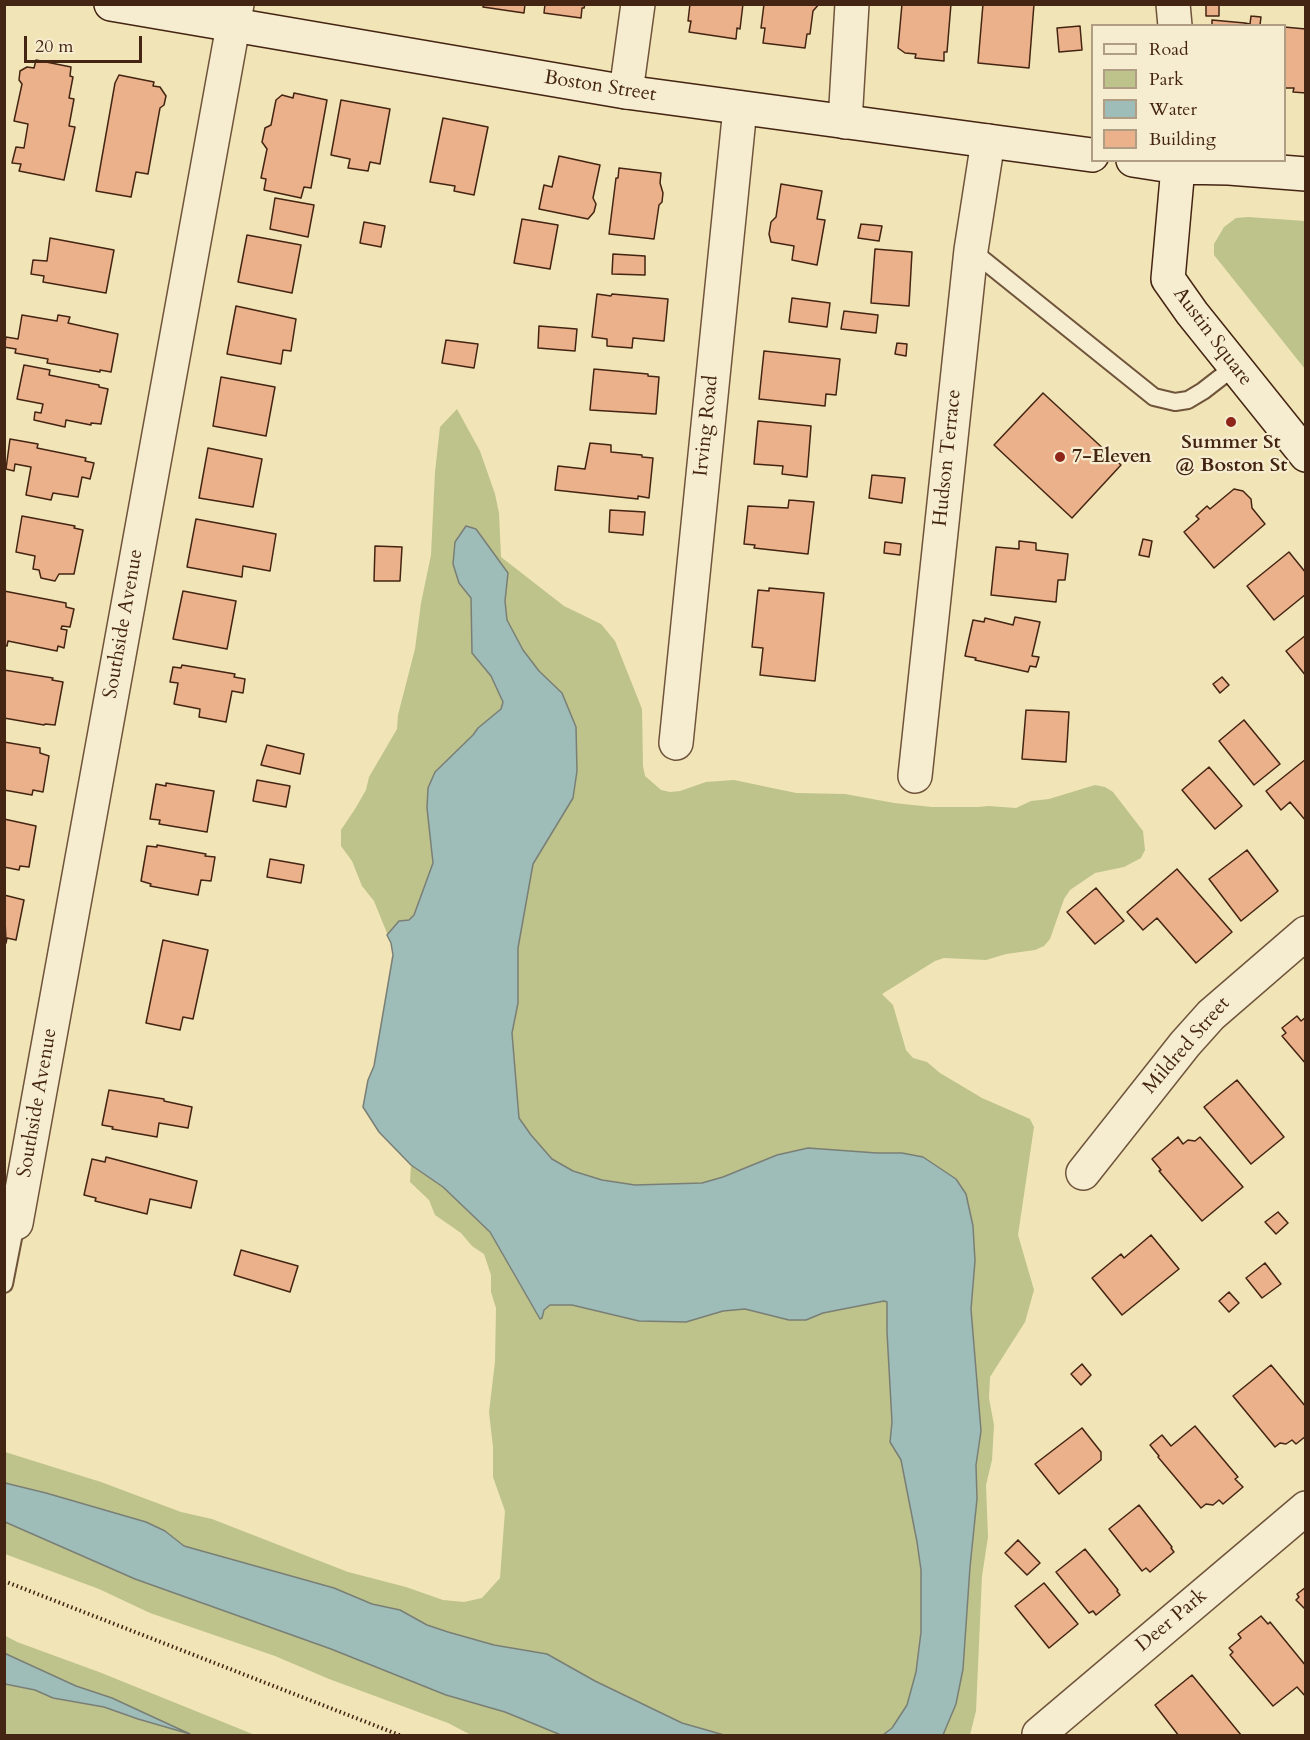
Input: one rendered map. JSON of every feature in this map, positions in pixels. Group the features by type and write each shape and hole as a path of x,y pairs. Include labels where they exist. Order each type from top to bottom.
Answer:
{"street":[{"name":"Boston Street","path":"111,4 235,15 626,92 1091,154"},
{"path":"626,92 638,4"},
{"path":"845,122 852,4"},
{"path":"1173,4 1175,24"},
{"name":"Southside Avenue","path":"16,1223 235,15"},
{"name":"Irving Road","path":"676,743 740,108"},
{"name":"Hudson Terrace","path":"915,776 970,250 988,141"},
{"path":"1156,162 1305,174"},
{"name":"Austin Square","path":"1178,164 1168,279 1234,367 1305,455"},
{"name":"Mildred Street","path":"1083,1173 1185,1044 1211,1015 1224,1001 1305,933"},
{"name":"Deer Park","path":"1039,1734 1305,1508"}],"lane":[{"path":"970,250 1154,397 1175,402 1188,400 1234,367"},
{"path":"4,1284 16,1223"}],"path":[{"path":"4,1581 402,1736"}],"green space":[{"path":"1236,218 1305,221 1305,369 1214,255 1214,244 1224,227"},
{"path":"457,409 480,451 495,494 499,513 501,557 564,606 601,624 615,641 642,709 645,776 661,790 680,791 706,782 734,780 796,793 845,794 932,807 1016,808 1031,801 1049,799 1095,785 1113,792 1143,831 1145,850 1141,858 1124,867 1095,873 1070,890 1064,899 1050,939 1044,946 986,960 944,958 935,961 882,994 893,1005 906,1050 913,1058 927,1062 940,1073 982,1098 1030,1119 1034,1127 1018,1235 1034,1290 1025,1322 990,1377 989,1398 994,1425 992,1460 986,1485 988,1537 982,1576 976,1711 970,1735 471,1735 448,1723 329,1679 275,1656 150,1613 99,1589 5,1554 5,1452 101,1482 181,1512 212,1519 348,1572 406,1587 443,1600 464,1602 482,1598 500,1578 505,1511 493,1477 493,1447 489,1412 495,1362 496,1308 491,1292 491,1275 484,1254 472,1246 461,1233 435,1215 429,1200 410,1182 411,1165 379,1132 363,1107 368,1080 374,1066 393,955 391,943 374,901 362,886 352,861 341,846 341,830 366,790 369,777 397,729 398,715 415,649 421,603 431,555 435,472 440,427"},
{"path":"4,1635 17,1642 99,1672 255,1735 5,1735"}],"water":[{"path":"466,526 476,529 508,573 505,601 507,620 523,650 539,671 562,693 576,727 577,771 573,798 533,864 518,948 518,1003 512,1033 519,1118 531,1135 552,1159 573,1171 602,1180 635,1185 702,1183 777,1155 808,1148 902,1153 923,1157 956,1179 966,1194 973,1226 975,1261 971,1309 981,1431 976,1465 977,1499 963,1669 956,1704 943,1735 883,1735 892,1728 907,1705 916,1672 921,1632 921,1570 917,1542 901,1460 890,1442 892,1422 887,1302 823,1313 806,1320 789,1320 745,1309 723,1311 686,1322 639,1321 572,1305 550,1305 544,1310 540,1319 490,1232 443,1187 411,1165 379,1132 363,1107 368,1080 374,1066 393,955 387,935 399,921 409,920 414,915 433,863 427,808 428,788 435,772 478,728 501,709 503,702 491,676 472,653 471,598 459,583 453,564 455,542"},
{"path":"5,1483 146,1522 165,1531 184,1546 334,1588 372,1604 400,1610 427,1625 448,1632 494,1645 547,1654 595,1681 682,1723 724,1735 561,1735 505,1712 446,1695 331,1649 135,1579 5,1522"},
{"path":"4,1653 76,1686 112,1698 190,1734 104,1707 53,1698 35,1690 5,1684"}],"building":[{"path":"484,4 525,4 524,13 483,7"},
{"path":"545,4 585,4 581,18 544,13"},
{"path":"690,4 743,4 740,29 737,28 736,39 689,32"},
{"path":"764,4 819,4 813,11 810,34 807,34 805,48 763,43 765,28 761,28"},
{"path":"902,4 951,4 947,52 944,52 944,61 915,58 916,54 905,53 898,48"},
{"path":"983,4 1034,4 1029,68 978,63"},
{"path":"1206,4 1219,4 1219,16 1206,16"},
{"path":"1251,16 1261,17 1260,24 1250,24"},
{"path":"1212,20 1245,23 1245,24 1212,24"},
{"path":"1080,26 1082,50 1059,52 1057,28"},
{"path":"1286,27 1306,29 1306,93 1293,92 1294,88 1286,88"},
{"path":"36,60 71,67 70,76 73,77 69,98 74,99 69,126 75,127 64,180 19,171 21,164 12,163 16,147 24,148 28,124 14,121 22,84 19,80 20,71 27,67 34,68"},
{"path":"119,75 154,82 153,86 160,87 166,96 164,105 160,108 148,174 136,172 131,197 96,191 115,83"},
{"path":"294,93 327,100 311,188 304,187 301,198 264,190 266,179 261,178 267,149 262,142 265,128 271,125 276,100 282,95 293,98"},
{"path":"341,100 390,109 380,164 370,162 368,171 348,168 350,159 331,155"},
{"path":"443,118 488,127 474,195 454,191 455,186 430,182"},
{"path":"559,156 600,165 593,198 596,204 594,212 588,219 539,209 544,185 552,187"},
{"path":"619,168 661,173 660,183 663,193 654,239 609,234"},
{"path":"781,184 822,191 817,219 825,220 817,265 792,260 794,246 771,242 769,234 771,222 776,217"},
{"path":"275,198 314,205 308,237 270,229"},
{"path":"522,219 558,225 550,269 514,263"},
{"path":"364,222 385,226 381,247 360,243"},
{"path":"861,224 882,226 879,241 858,238"},
{"path":"247,235 301,245 292,293 238,282"},
{"path":"50,238 114,250 106,293 43,282 44,276 31,274 33,260 47,261"},
{"path":"875,249 912,252 909,306 871,303"},
{"path":"613,254 645,256 645,275 612,274"},
{"path":"597,294 668,299 664,341 633,338 632,348 607,346 607,339 592,337"},
{"path":"792,298 830,303 827,327 789,322"},
{"path":"236,306 296,319 291,351 283,350 281,364 227,354"},
{"path":"844,311 878,315 876,333 841,329"},
{"path":"22,315 57,321 58,315 70,317 68,323 118,334 111,372 47,363 48,359 15,353 16,349 4,347 6,337 18,339"},
{"path":"539,326 577,329 575,351 538,348"},
{"path":"446,340 478,344 474,368 442,363"},
{"path":"897,343 907,344 906,356 895,354"},
{"path":"764,351 840,359 836,395 826,394 825,406 759,399"},
{"path":"24,365 50,370 49,375 99,385 99,387 108,389 101,424 91,423 91,425 66,420 65,427 34,420 35,412 41,413 43,404 17,399"},
{"path":"594,369 659,377 656,414 590,410"},
{"path":"221,377 275,387 266,436 213,426"},
{"name":"7-Eleven","path":"1043,393 1121,465 1072,518 994,445"},
{"path":"758,421 811,426 807,477 782,474 783,466 754,464"},
{"path":"10,439 38,444 37,448 86,458 85,461 94,463 90,479 82,477 78,497 53,493 51,500 26,495 31,467 15,464 14,471 6,469"},
{"path":"590,443 611,445 611,452 653,458 649,498 638,496 638,499 555,490 558,466 585,469"},
{"path":"208,448 262,459 253,507 199,498"},
{"path":"872,475 905,478 902,503 869,498"},
{"path":"1234,489 1243,491 1251,499 1252,508 1265,524 1214,568 1184,532 1199,519 1196,516 1207,506 1210,509"},
{"path":"789,500 814,502 808,554 754,548 755,545 744,544 748,506 788,508"},
{"path":"610,510 645,512 643,535 609,532"},
{"path":"22,516 75,526 74,528 83,530 74,574 59,574 55,581 41,578 39,570 33,569 35,556 16,552"},
{"path":"196,519 276,534 270,571 243,566 242,577 187,567"},
{"path":"1143,539 1152,541 1149,557 1139,555"},
{"path":"1019,541 1036,543 1036,550 1068,554 1065,580 1058,580 1056,602 991,595 996,547 1019,549"},
{"path":"885,542 901,544 900,555 884,553"},
{"path":"375,546 402,547 400,581 374,581"},
{"path":"1289,552 1306,573 1306,594 1274,620 1247,586"},
{"path":"769,588 824,593 815,681 760,675 763,648 752,647 758,590 769,591"},
{"path":"4,591 66,603 66,607 74,609 70,627 62,626 61,629 67,630 64,648 58,646 57,651 8,641 7,646 4,645"},
{"path":"183,591 236,601 227,649 173,639"},
{"path":"1015,617 1040,622 1032,656 1039,657 1036,667 1030,666 1028,672 965,656 973,620 984,622 985,618 1013,625"},
{"path":"1306,635 1306,676 1286,651"},
{"path":"182,665 235,674 234,677 245,679 243,693 232,691 226,722 199,717 200,709 174,704 178,683 170,682 173,667 181,668"},
{"path":"4,670 53,678 52,680 63,682 55,725 4,718"},
{"path":"1222,677 1229,685 1220,693 1213,684"},
{"path":"1026,710 1069,712 1066,762 1022,759"},
{"path":"1244,720 1280,764 1254,785 1219,741"},
{"path":"4,742 40,748 40,753 49,756 43,792 33,790 32,795 4,790"},
{"path":"267,745 304,754 300,774 261,765"},
{"path":"1306,759 1306,821 1290,802 1281,810 1266,791"},
{"path":"1209,767 1242,806 1215,829 1182,790"},
{"path":"257,780 290,786 286,807 253,801"},
{"path":"166,783 214,791 207,832 159,824 160,820 150,819 156,784 166,786"},
{"path":"4,819 36,826 29,867 20,866 19,870 4,867"},
{"path":"157,845 215,857 211,881 201,880 198,895 150,886 151,884 141,881 147,846 157,847"},
{"path":"1247,850 1278,891 1241,921 1209,879"},
{"path":"270,859 304,865 301,883 267,877"},
{"path":"1177,869 1232,932 1196,963 1157,918 1143,930 1127,912"},
{"path":"1096,888 1124,921 1095,944 1067,912"},
{"path":"4,895 24,900 16,940 7,938 6,943"},
{"path":"163,940 208,950 193,1019 183,1017 180,1030 146,1023"},
{"path":"1297,1016 1301,1021 1306,1017 1306,1064 1282,1036 1286,1033 1282,1028"},
{"path":"1237,1080 1284,1137 1251,1164 1204,1107"},
{"path":"109,1090 164,1099 164,1101 192,1107 188,1128 159,1123 157,1137 102,1125"},
{"path":"1178,1137 1183,1144 1200,1137 1243,1187 1202,1221 1159,1171 1161,1170 1152,1159"},
{"path":"106,1157 197,1181 191,1208 150,1199 147,1214 95,1201 96,1198 84,1195 92,1159 105,1162"},
{"path":"1278,1212 1288,1223 1276,1234 1265,1222"},
{"path":"1151,1235 1179,1269 1122,1315 1092,1278 1121,1254 1124,1258"},
{"path":"241,1250 298,1266 290,1292 234,1275"},
{"path":"1265,1263 1281,1284 1262,1298 1246,1278"},
{"path":"1229,1292 1239,1303 1229,1312 1219,1301"},
{"path":"1082,1364 1091,1375 1081,1385 1071,1374"},
{"path":"1271,1365 1306,1407 1306,1436 1296,1444 1292,1440 1275,1447 1233,1396"},
{"path":"1195,1426 1238,1477 1235,1479 1243,1487 1223,1504 1219,1500 1213,1505 1206,1504 1201,1508 1150,1445 1162,1435 1171,1446"},
{"path":"1082,1428 1101,1452 1101,1460 1059,1494 1035,1464"},
{"path":"1139,1505 1174,1552 1150,1572 1146,1568 1142,1571 1109,1529"},
{"path":"1018,1540 1040,1563 1027,1575 1005,1553"},
{"path":"1085,1549 1120,1595 1096,1615 1093,1611 1089,1613 1056,1572"},
{"path":"1044,1583 1078,1624 1049,1648 1015,1606"},
{"path":"1306,1587 1306,1610 1296,1600 1299,1597 1297,1594"},
{"path":"1261,1616 1268,1624 1270,1622 1306,1666 1306,1697 1297,1687 1273,1706 1230,1655 1233,1652 1229,1648 1241,1638 1238,1634"},
{"path":"1192,1675 1241,1735 1179,1736 1155,1705"}],"place":[{"name":"Summer St @ Boston St","path":"1231,422"},
{"name":"7-Eleven","path":"1060,457"}]}
